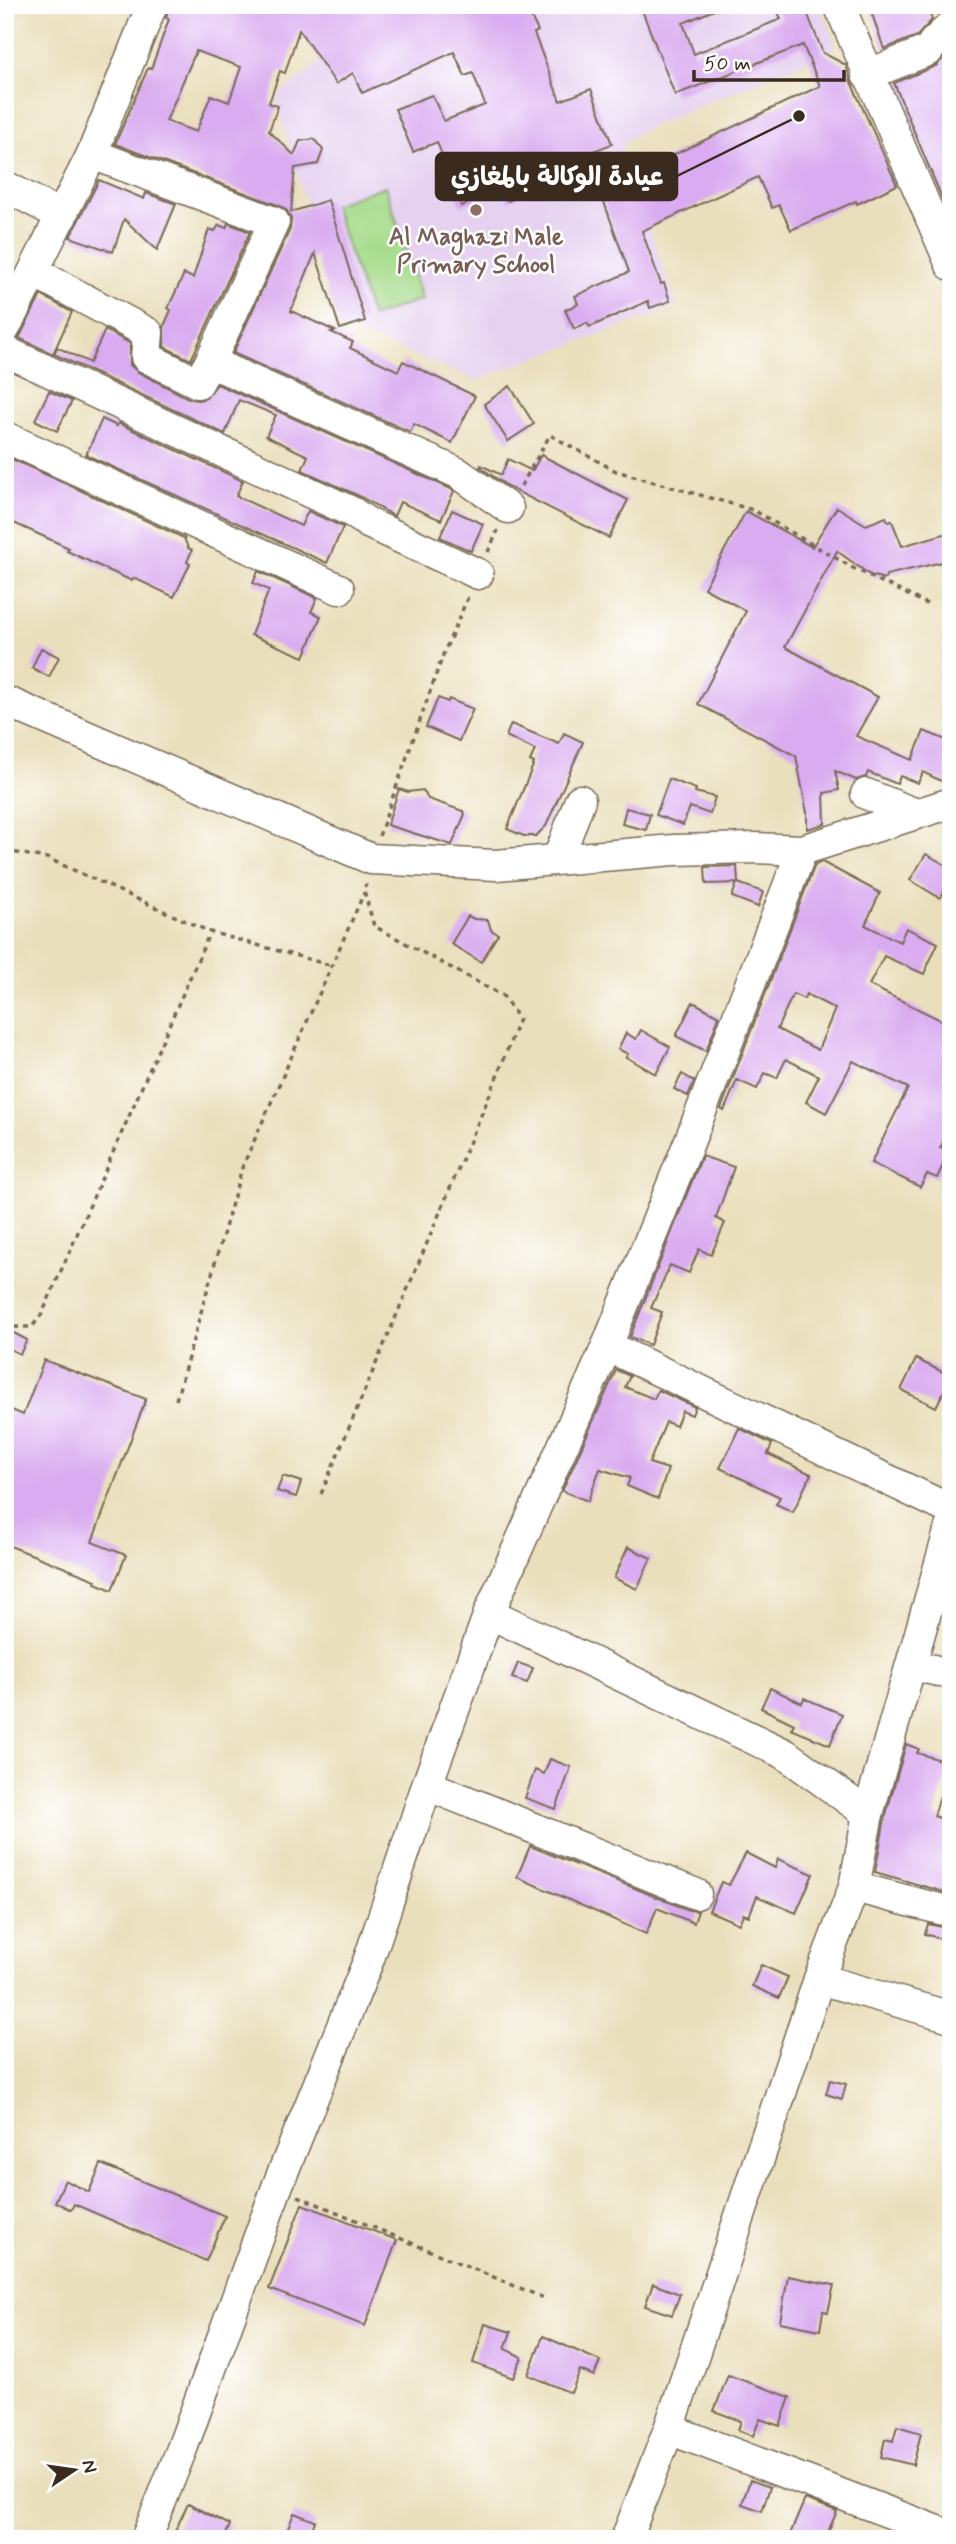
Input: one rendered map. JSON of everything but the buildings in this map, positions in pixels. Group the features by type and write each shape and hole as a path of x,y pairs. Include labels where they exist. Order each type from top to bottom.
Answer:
{"street":[{"path":"5,328 22,279 62,216 92,154 152,5"},
{"path":"839,5 951,265"},
{"path":"867,75 929,50 951,26"},
{"path":"22,279 148,333 146,357 198,383 210,362 274,222 92,154"},
{"path":"5,186 62,216"},
{"path":"5,351 352,512 368,523 478,574"},
{"path":"210,362 458,473 508,508"},
{"path":"5,437 339,589"},
{"path":"5,701 371,859 496,865 674,850 802,849 951,803"},
{"path":"866,794 916,814"},
{"path":"558,859 580,800"},
{"path":"146,2539 183,2446 277,2187 369,1959 427,1785 489,1613 607,1346 691,1140 802,849"},
{"path":"607,1346 951,1510"},
{"path":"626,2539 669,2429 819,1979 854,1887 868,1814 951,1525"},
{"path":"489,1613 785,1754 868,1814"},
{"path":"912,1665 951,1674"},
{"path":"427,1785 696,1894"},
{"path":"854,1887 951,1912"},
{"path":"819,1979 951,2017"},
{"path":"669,2429 951,2536"}],"path":[{"path":"176,1401 242,1168 364,891 371,859 443,655 508,508 550,435 616,471 753,510 853,568 927,604"},
{"path":"5,852 47,858 210,932 333,966"},
{"path":"321,1494 519,1019 503,996 374,926 364,891"},
{"path":"5,1323 13,1327 32,1327 42,1314 210,932"},
{"path":"277,2187 544,2298"}],"shaded area":[{"name":"Al Maghazi Male Primary School","path":"370,5 820,5 836,45 830,53 643,130 629,138 622,149 677,306 476,380 345,328 301,188 276,97 368,23"}],"green space":[{"path":"385,186 422,299 372,317 333,205"}],"place":[{"name":"عيادة الوكالة بالمغازي","path":"799,116"},
{"name":"Al Maghazi Male Primary School","path":"476,210"}]}
